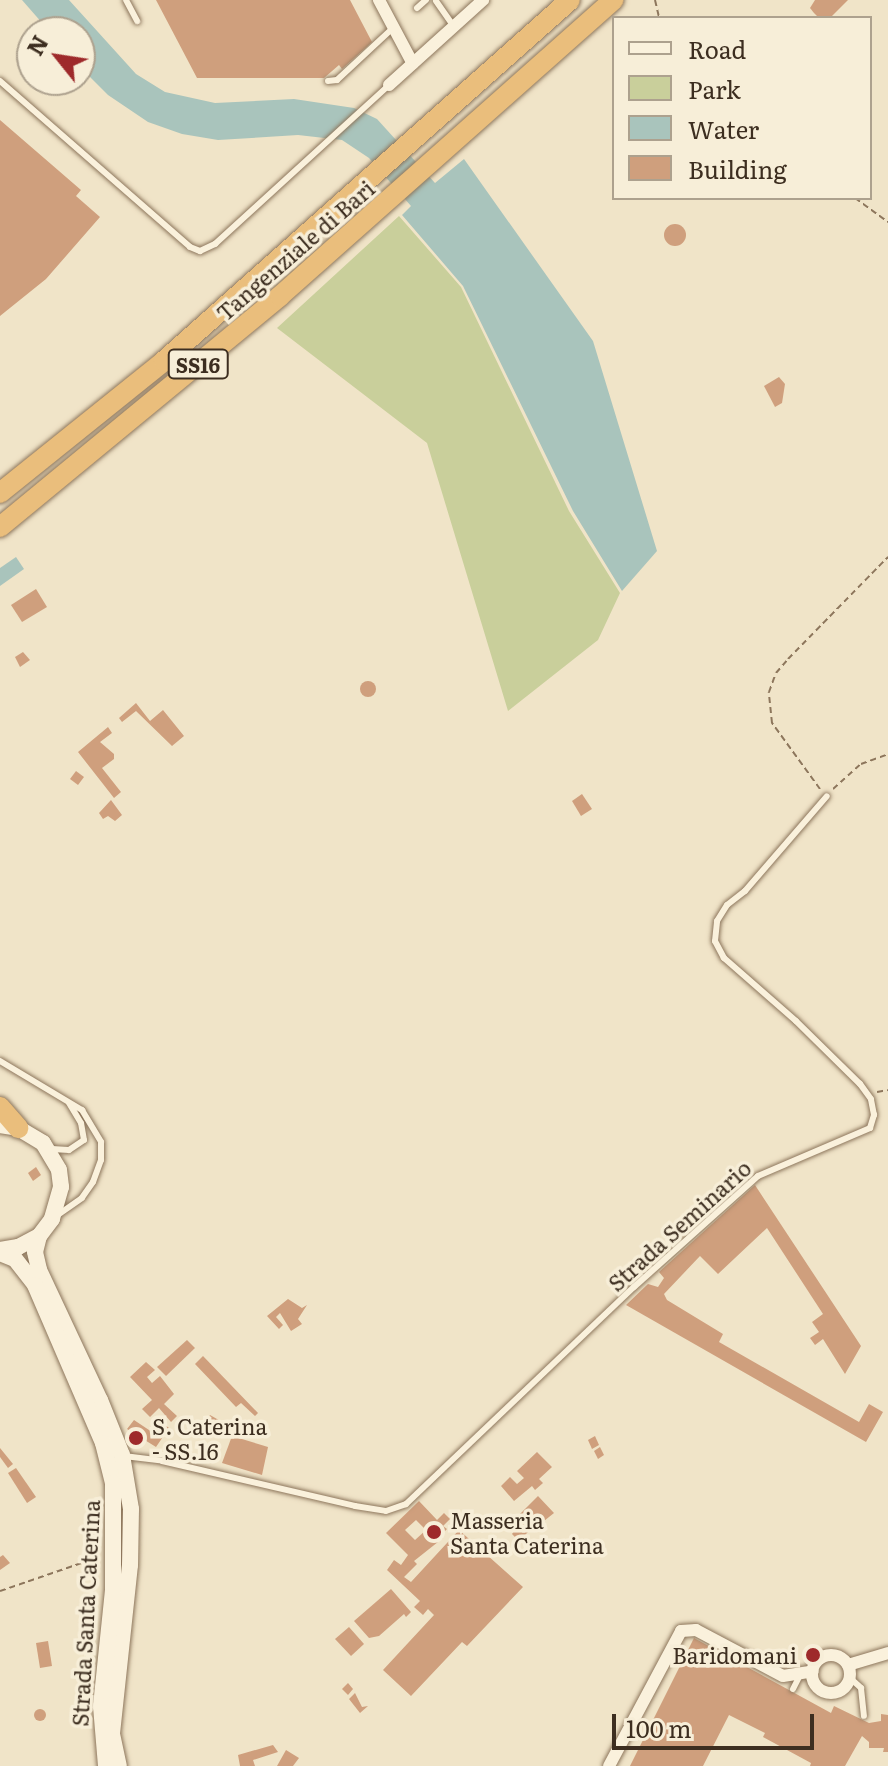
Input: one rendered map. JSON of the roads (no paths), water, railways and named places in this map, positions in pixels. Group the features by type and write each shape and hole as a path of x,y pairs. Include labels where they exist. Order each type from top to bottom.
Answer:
{"highway":[{"name":"Tangenziale di Bari","path":"0,493 164,361 570,0"},
{"name":"Tangenziale di Bari","path":"0,527 393,197 613,0"},
{"path":"0,1107 9,1126"}],"street":[{"path":"379,0 413,64"},
{"path":"389,85 483,0"},
{"path":"9,1126 46,1147 59,1170 61,1187 52,1219 39,1236"},
{"name":"Strada Santa Caterina","path":"39,1236 35,1252 39,1270 100,1400 122,1455 131,1509 130,1565 112,1734 119,1766"},
{"name":"Strada Santa Caterina","path":"0,1251 18,1247 39,1236"},
{"name":"Strada Santa Caterina","path":"0,1251 15,1259 35,1285 103,1443 113,1483 113,1590 101,1706 106,1766"},
{"path":"609,1766 681,1631 696,1630 783,1676 806,1673 828,1655 840,1657 849,1672"},
{"path":"806,1673 819,1688 831,1693 843,1689 849,1672 888,1653"}],"lane":[{"path":"126,0 137,21"},
{"path":"417,8 426,0"},
{"path":"436,1 454,27"},
{"path":"328,81 337,80 394,27"},
{"path":"0,81 196,250 204,251 389,85"},
{"name":"Strada Seminario","path":"122,1455 162,1461 355,1506 386,1511 406,1504 634,1287 758,1176 870,1128 874,1115 871,1099 860,1084 796,1021 724,958 715,941 717,921 727,905 745,891 827,796"},
{"path":"0,1061 82,1110 95,1127 101,1142 101,1160 82,1198 52,1219"},
{"path":"46,1147 69,1150 84,1140 81,1123 67,1100"},
{"path":"849,1672 861,1688 864,1716"},
{"path":"793,1689 806,1673"}],"water":[{"path":"22,0 69,0 83,16 36,16"},
{"path":"96,30 136,74 165,92 215,103 294,99 354,108 377,119 435,183 464,159 593,341 657,551 622,591 573,511 463,286 402,215 411,206 369,158 342,140 298,135 218,140 182,134 148,122 108,95 96,83"},
{"path":"16,557 24,569 0,586 0,568"}],"place":[{"name":"S. Caterina - SS.16","path":"136,1438"},
{"name":"Masseria Santa Caterina","path":"434,1532"},
{"name":"Baridomani","path":"813,1655"}]}
